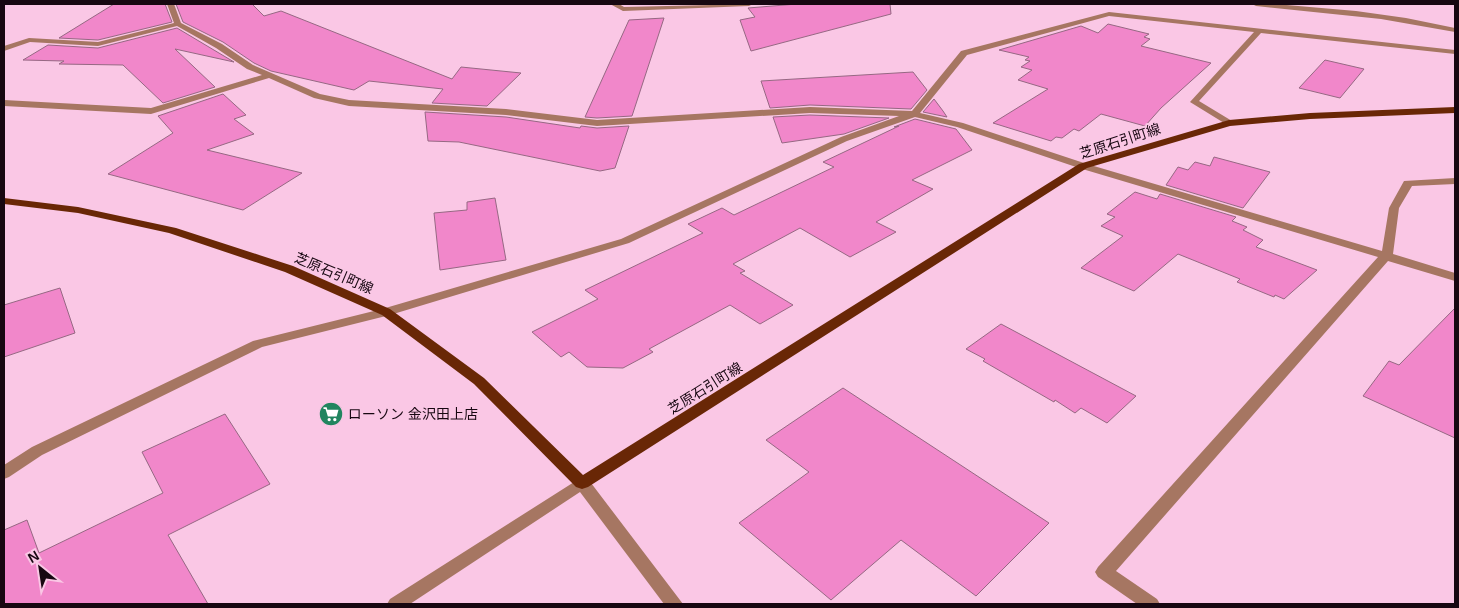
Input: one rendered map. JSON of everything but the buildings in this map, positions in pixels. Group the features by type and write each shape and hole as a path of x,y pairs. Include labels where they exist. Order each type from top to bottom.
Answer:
{"main road":[{"name":"芝原石引町線","path":"4,201 78,210 172,230 289,269 386,312 479,381 582,483 1083,166 1229,123 1310,116 1455,110"}],"street":[{"path":"171,4 178,24"},
{"path":"614,4 623,10 749,4"},
{"path":"1256,4 1364,13 1427,23 1455,30"},
{"path":"4,473 37,451 258,344 386,312 625,241 844,140 914,114 964,53 1109,14 1455,52"},
{"path":"4,49 29,40 98,44 178,24 219,46 250,66 317,96 349,103 506,112 598,123 810,110 914,114 960,125 1083,166 1455,277"},
{"path":"1229,123 1194,102 1260,30"},
{"path":"4,103 152,111 272,76"},
{"path":"1151,604 1104,572 1386,255 1394,208 1408,183 1455,181"},
{"path":"396,604 582,483 674,604"}],"place":[{"name":"ローソン 金沢田上店","path":"331,414"}]}
